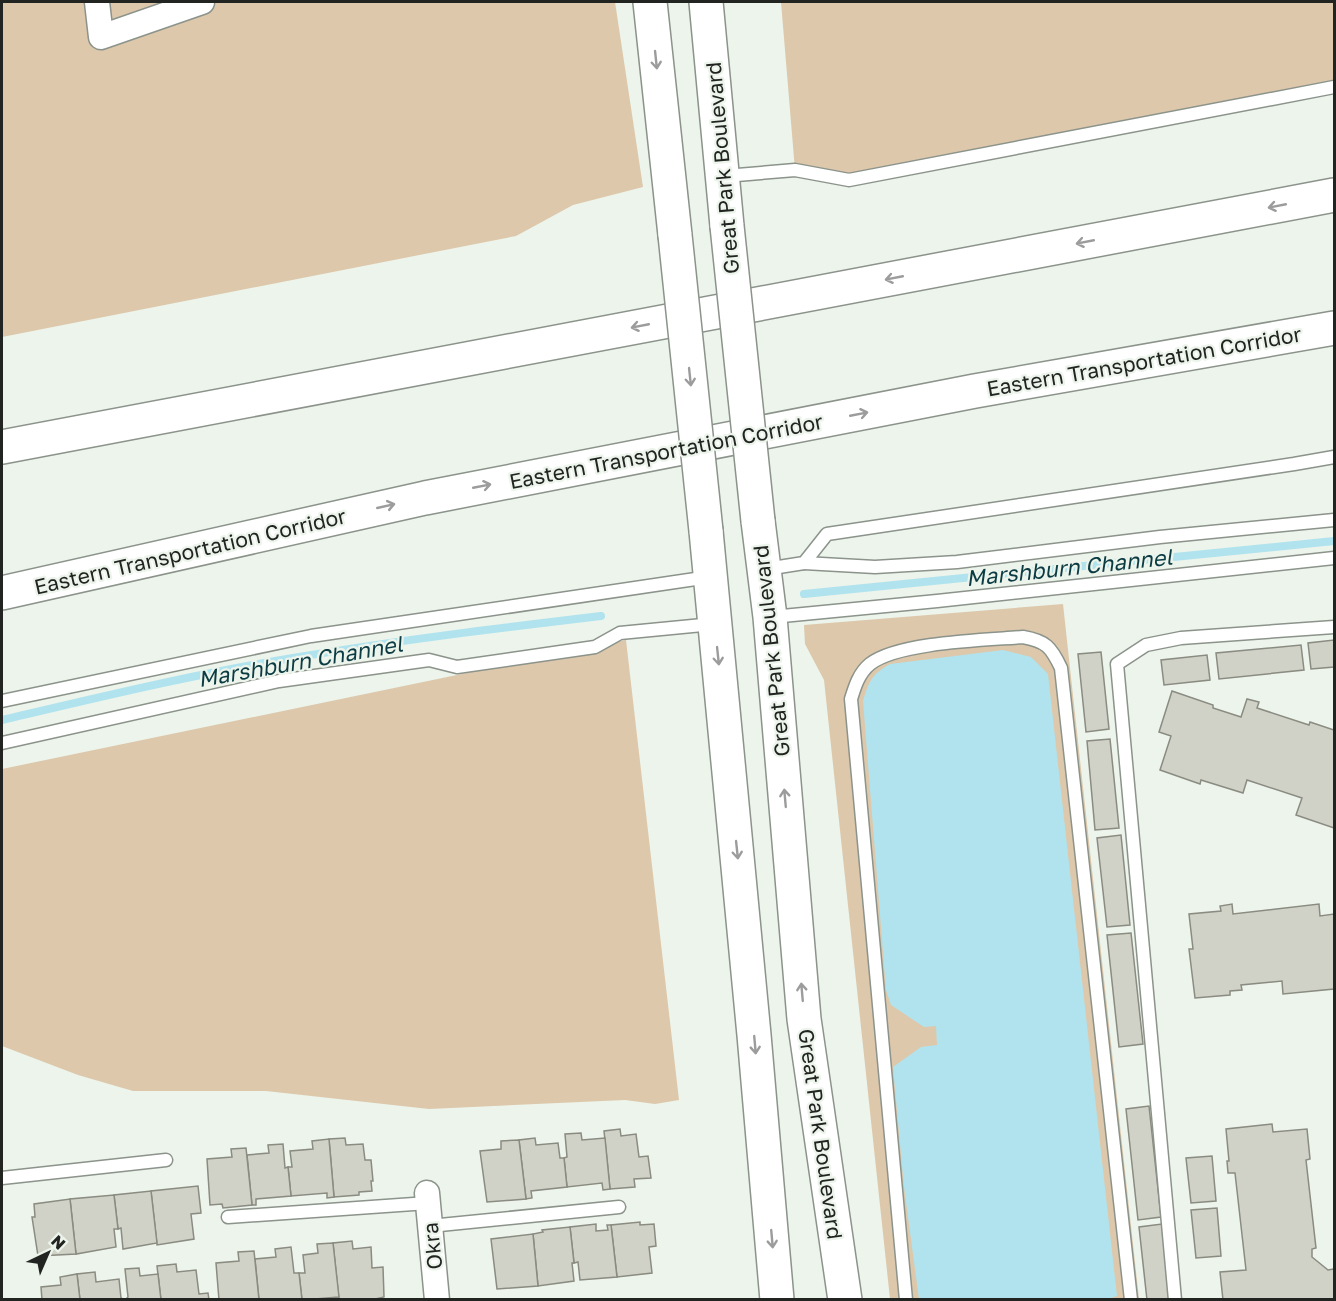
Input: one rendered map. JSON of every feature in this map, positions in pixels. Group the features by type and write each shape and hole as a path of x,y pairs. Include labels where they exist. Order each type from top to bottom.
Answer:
{"main road":[{"path":"650,2 711,577 777,1299"},
{"name":"Great Park Boulevard","path":"706,2 727,226 770,617 804,1019 845,1299"},
{"path":"2,447 1335,195"},
{"name":"Eastern Transportation Corridor","path":"2,593 425,498 975,391 1335,328"}],"street":[{"path":"96,2 101,37 202,2"},
{"name":"Okra","path":"428,1207 437,1299"}],"lane":[{"path":"722,177 795,170 849,180 1335,87"},
{"path":"804,563 827,534 1335,457"},
{"path":"764,569 804,563 875,567 957,561 1160,537 1335,520"},
{"path":"770,617 960,599 1335,558"},
{"path":"2,701 311,636 711,577"},
{"path":"2,743 279,681 429,660 457,667 595,647 620,633 715,624"},
{"path":"1175,1299 1117,664 1146,645 1181,638 1335,627"},
{"path":"906,1299 851,699 856,681 869,664 887,653 909,648 1023,637 1039,640 1053,651 1061,668 1131,1299"},
{"path":"2,1178 165,1160"},
{"path":"228,1217 428,1207 620,1207"}],"shaded area":[{"path":"2,2 615,2 643,187 573,205 516,236 2,337"},
{"path":"781,2 1334,2 1334,87 849,180 795,170"},
{"path":"1063,604 1139,1299 890,1299 824,680 805,644 804,625"},
{"path":"626,640 679,1100 655,1104 625,1100 429,1109 266,1091 133,1091 78,1075 2,1046 2,769"}],"water":[{"path":"1003,650 1031,657 1048,674 1117,1296 1108,1299 919,1299 904,1187 893,1067 921,1047 937,1045 936,1026 924,1027 891,1005 886,990 863,701 872,679 890,664"}],"building":[{"path":"1334,640 1334,667 1311,669 1308,643"},
{"path":"1301,645 1304,670 1219,679 1216,653"},
{"path":"1101,652 1109,729 1086,732 1078,654"},
{"path":"1207,655 1210,680 1164,685 1161,660"},
{"path":"1172,691 1241,717 1247,699 1259,702 1257,708 1309,725 1310,722 1334,730 1334,828 1296,815 1302,798 1247,780 1243,793 1201,780 1200,784 1160,770 1171,736 1159,732"},
{"path":"1110,739 1119,828 1095,830 1087,741"},
{"path":"1121,835 1130,925 1107,927 1097,838"},
{"path":"1232,904 1233,914 1319,904 1320,916 1334,914 1334,989 1283,994 1282,981 1241,985 1242,990 1230,991 1230,995 1195,998 1189,949 1193,949 1189,914 1221,911 1220,906"},
{"path":"1131,933 1143,1044 1119,1047 1107,935"},
{"path":"1149,1106 1161,1217 1138,1220 1126,1109"},
{"path":"1272,1124 1273,1132 1307,1129 1310,1159 1306,1160 1316,1248 1312,1249 1312,1257 1328,1270 1334,1269 1334,1300 1223,1300 1220,1272 1246,1270 1235,1173 1228,1173 1226,1129"},
{"path":"620,1129 621,1136 636,1134 639,1157 648,1156 651,1178 634,1179 635,1187 610,1189 604,1131"},
{"path":"581,1133 582,1140 605,1138 610,1189 603,1190 602,1183 567,1187 564,1158 567,1157 565,1134"},
{"path":"345,1138 346,1145 363,1144 365,1160 371,1160 372,1191 359,1192 359,1195 334,1197 329,1139"},
{"path":"535,1138 536,1145 558,1143 560,1158 564,1158 567,1187 531,1191 532,1198 526,1199 519,1140"},
{"path":"329,1139 334,1197 327,1198 327,1193 291,1196 288,1167 292,1167 290,1151 313,1149 312,1141"},
{"path":"519,1140 526,1199 487,1202 480,1151 501,1149 501,1141"},
{"path":"283,1144 291,1196 256,1199 256,1205 252,1205 247,1155 269,1153 268,1145"},
{"path":"246,1148 252,1205 223,1208 222,1204 210,1205 207,1159 232,1157 231,1149"},
{"path":"1212,1156 1216,1201 1191,1203 1186,1158"},
{"path":"198,1186 201,1213 191,1214 194,1239 157,1245 151,1191"},
{"path":"151,1191 157,1243 123,1249 114,1195"},
{"path":"114,1195 118,1229 114,1229 116,1247 76,1254 70,1199"},
{"path":"70,1199 76,1254 38,1256 32,1217 35,1217 34,1204"},
{"path":"1217,1208 1221,1256 1196,1258 1191,1210"},
{"path":"640,1222 640,1225 654,1224 656,1246 649,1247 652,1273 617,1277 611,1225"},
{"path":"596,1224 596,1231 608,1230 607,1225 611,1225 617,1277 580,1280 578,1262 574,1263 570,1227"},
{"path":"1162,1224 1170,1300 1147,1300 1139,1227"},
{"path":"570,1227 574,1281 538,1286 533,1234 543,1232 542,1230"},
{"path":"533,1234 538,1286 497,1289 491,1239"},
{"path":"352,1241 353,1249 371,1247 372,1268 383,1267 384,1297 371,1300 339,1300 333,1243"},
{"path":"333,1243 339,1297 302,1300 299,1273 305,1273 303,1255 318,1253 317,1244"},
{"path":"291,1247 294,1273 299,1273 302,1300 259,1300 255,1259 276,1257 275,1249"},
{"path":"254,1251 259,1300 219,1300 216,1263 239,1261 238,1252"},
{"path":"176,1264 177,1272 196,1270 199,1294 208,1293 209,1300 161,1300 157,1266"},
{"path":"139,1268 140,1276 158,1274 161,1300 125,1300 128,1297 125,1269"},
{"path":"95,1272 96,1282 119,1279 121,1298 125,1300 80,1300 77,1274"},
{"path":"77,1274 80,1300 42,1300 41,1287 61,1285 60,1277"}],"waterway":[{"name":"Marshburn Channel","path":"804,594 1334,541"},
{"name":"Marshburn Channel","path":"2,720 262,663 412,640 601,616"}]}
